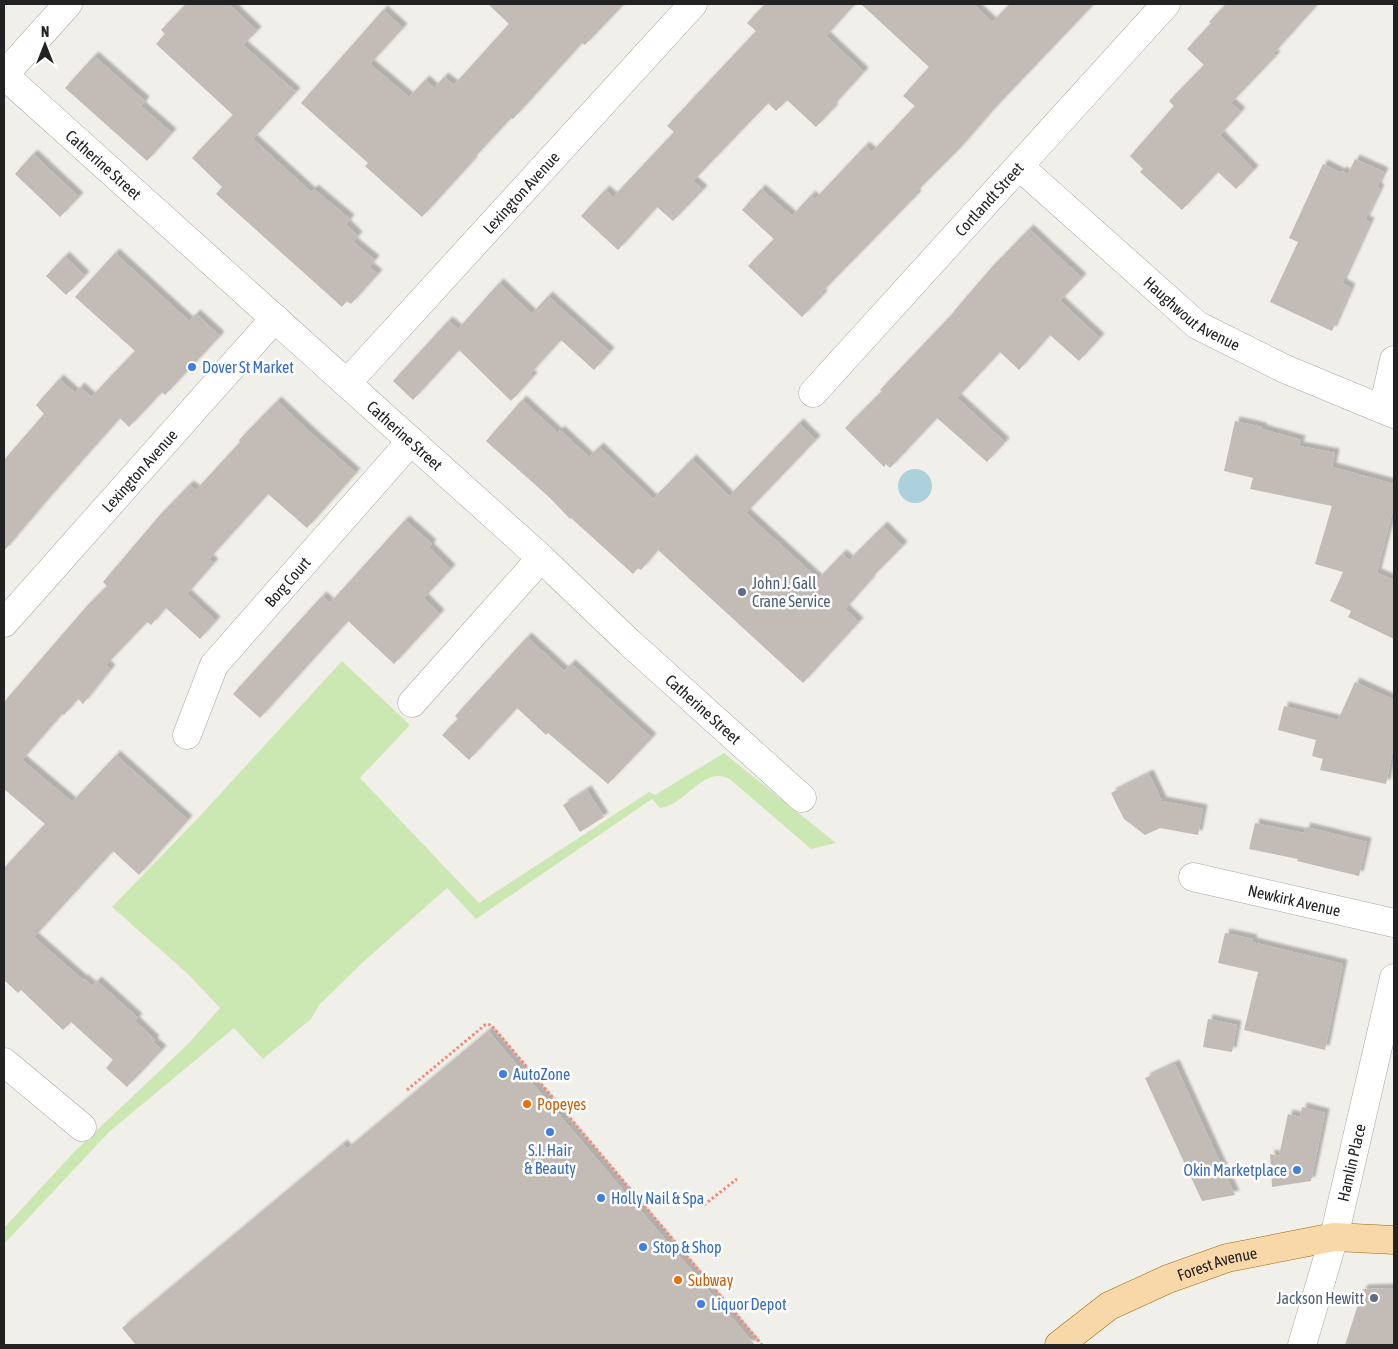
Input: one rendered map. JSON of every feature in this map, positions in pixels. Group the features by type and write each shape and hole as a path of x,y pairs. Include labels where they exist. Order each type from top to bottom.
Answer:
{"main road":[{"name":"Forest Avenue","path":"1059,1345 1109,1306 1168,1279 1227,1258 1334,1237 1394,1240"}],"street":[{"path":"4,75 68,4"},
{"name":"Lexington Avenue","path":"347,383 693,4"},
{"name":"Cortlandt Street","path":"813,393 1166,4"},
{"name":"Catherine Street","path":"4,75 541,558 630,643 802,798"},
{"name":"Haughwout Avenue","path":"1019,166 1197,325 1285,369 1389,411"},
{"name":"Lexington Avenue","path":"4,623 275,318"},
{"path":"1389,411 1394,360"},
{"name":"Borg Court","path":"187,735 214,665 411,441"},
{"path":"412,703 541,558"},
{"name":"Newkirk Avenue","path":"1193,877 1394,923"},
{"name":"Hamlin Place","path":"1302,1345 1334,1237 1394,978"},
{"path":"4,1062 82,1127"}],"path":[{"path":"406,1090 484,1025 492,1026 762,1345"},
{"path":"704,1206 736,1179"}],"green space":[{"path":"342,661 410,725 360,778 479,903 649,792 655,795 724,753 836,843 811,849 731,780 722,776 712,777 669,806 660,808 652,799 476,919 447,888 362,963 320,1004 311,1019 263,1059 234,1028 109,1132 4,1244 4,1228 75,1151 188,1044 220,1008 188,974 112,907 199,817"}],"water":[{"path":"915,469 922,470 927,474 931,479 931,493 927,498 922,502 915,503 908,502 903,498 899,493 898,486 899,479 903,474 908,470"}],"building":[{"path":"186,4 229,4 257,31 243,45 296,92 253,139 311,192 314,189 350,219 346,224 358,236 353,242 375,260 369,267 378,274 351,304 347,301 342,307 216,194 222,187 192,158 233,115 156,44 165,34 161,30"},
{"path":"488,4 624,4 585,45 582,43 513,119 511,118 472,160 422,217 365,166 368,163 301,103 383,10 403,28 370,64 409,97 425,80 434,88 444,77 454,85 509,24"},
{"path":"765,4 855,4 826,36 864,72 816,127 787,100 776,111 768,103 693,181 703,190 673,221 657,207 618,250 581,216 605,190 613,197 674,132 667,126 756,31 747,23"},
{"path":"861,4 973,4 992,22 1010,4 1094,4 993,110 960,148 915,193 917,195 821,293 823,295 802,317 748,266 774,239 742,210 761,189 792,216 811,195 815,199 865,146 872,152 915,106 903,96 929,67"},
{"path":"1226,4 1318,4 1273,54 1276,56 1231,103 1241,112 1220,135 1254,170 1236,189 1218,172 1182,210 1140,172 1143,169 1130,156 1174,106 1169,101 1204,65 1187,49"},
{"path":"94,56 145,101 141,106 172,133 147,161 65,88"},
{"path":"33,154 79,197 60,217 15,174"},
{"path":"1355,159 1384,172 1377,187 1380,189 1365,220 1370,222 1342,283 1351,288 1332,331 1270,302 1298,242 1289,238 1323,164 1341,173 1342,171 1348,174"},
{"path":"1029,229 1082,278 1060,301 1100,338 1079,361 1050,335 1019,370 1000,352 957,398 1005,442 987,462 937,418 890,468 886,464 884,467 845,428 882,391 880,390"},
{"path":"115,253 189,321 196,314 220,336 165,395 162,392 129,427 120,418 4,551 4,460 44,414 36,405 59,379 75,393 80,387 91,397 135,351 75,297"},
{"path":"65,256 85,276 66,295 46,276"},
{"path":"499,283 532,314 548,296 610,352 594,370 561,340 530,374 533,377 511,401 459,350 413,400 393,381 448,321 458,329"},
{"path":"522,400 558,433 560,430 589,457 599,447 653,499 692,459 729,496 799,423 816,440 746,513 818,579 842,554 849,560 883,526 903,546 870,579 845,609 859,622 803,683 658,550 641,570 638,568 633,574 486,441"},
{"path":"277,401 356,473 307,528 268,494 209,559 214,563 187,594 216,621 200,639 166,608 151,625 147,622 106,665 111,669 83,704 78,699 64,715 62,714 22,760 72,802 116,755 188,820 139,875 113,851 34,937 83,980 92,986 97,981 138,1018 135,1021 155,1040 153,1042 162,1050 127,1087 106,1068 113,1060 71,1022 63,1030 21,990 18,993 4,980 4,868 45,824 4,789 4,702 86,607 107,586 103,582 160,515 189,485 196,490 240,442 239,440"},
{"path":"1235,421 1262,427 1262,429 1301,440 1299,446 1335,453 1332,467 1394,484 1394,506 1377,573 1394,580 1394,639 1348,617 1351,611 1330,601 1343,572 1315,564 1332,506 1250,489 1253,478 1224,471"},
{"path":"405,520 432,544 429,547 451,569 424,598 440,614 394,664 348,621 260,718 233,694 322,596 330,603"},
{"path":"527,637 564,671 571,664 652,738 608,784 548,733 546,735 517,708 469,760 442,735 458,719 455,716"},
{"path":"1355,682 1394,700 1394,745 1386,784 1320,770 1323,759 1312,756 1316,740 1278,730 1284,706 1338,720"},
{"path":"1149,774 1162,801 1203,809 1198,835 1160,828 1145,835 1124,819 1111,793"},
{"path":"587,790 604,817 580,832 563,805"},
{"path":"1255,823 1304,833 1306,827 1367,842 1359,876 1297,861 1298,859 1249,849"},
{"path":"1225,933 1253,939 1252,942 1343,964 1325,1050 1244,1030 1258,972 1218,963"},
{"path":"1208,1019 1237,1025 1232,1052 1203,1047"},
{"path":"488,1031 755,1345 136,1345 122,1328 343,1144 347,1149"},
{"path":"1175,1064 1235,1195 1202,1201 1145,1078"},
{"path":"1302,1107 1325,1113 1311,1181 1272,1187 1270,1154 1279,1156 1288,1114 1300,1117"},
{"path":"1394,1288 1394,1345 1345,1345 1363,1289"}],"place":[{"name":"Dover St Market","path":"192,367"},
{"name":"John J. Gall Crane Service","path":"742,592"},
{"name":"AutoZone","path":"503,1074"},
{"name":"Popeyes","path":"527,1104"},
{"name":"S.I. Hair & Beauty","path":"550,1132"},
{"name":"Okin Marketplace","path":"1297,1170"},
{"name":"Holly Nail & Spa","path":"601,1198"},
{"name":"Stop & Shop","path":"643,1247"},
{"name":"Subway","path":"678,1280"},
{"name":"Jackson Hewitt","path":"1374,1298"},
{"name":"Liquor Depot","path":"701,1304"}]}
